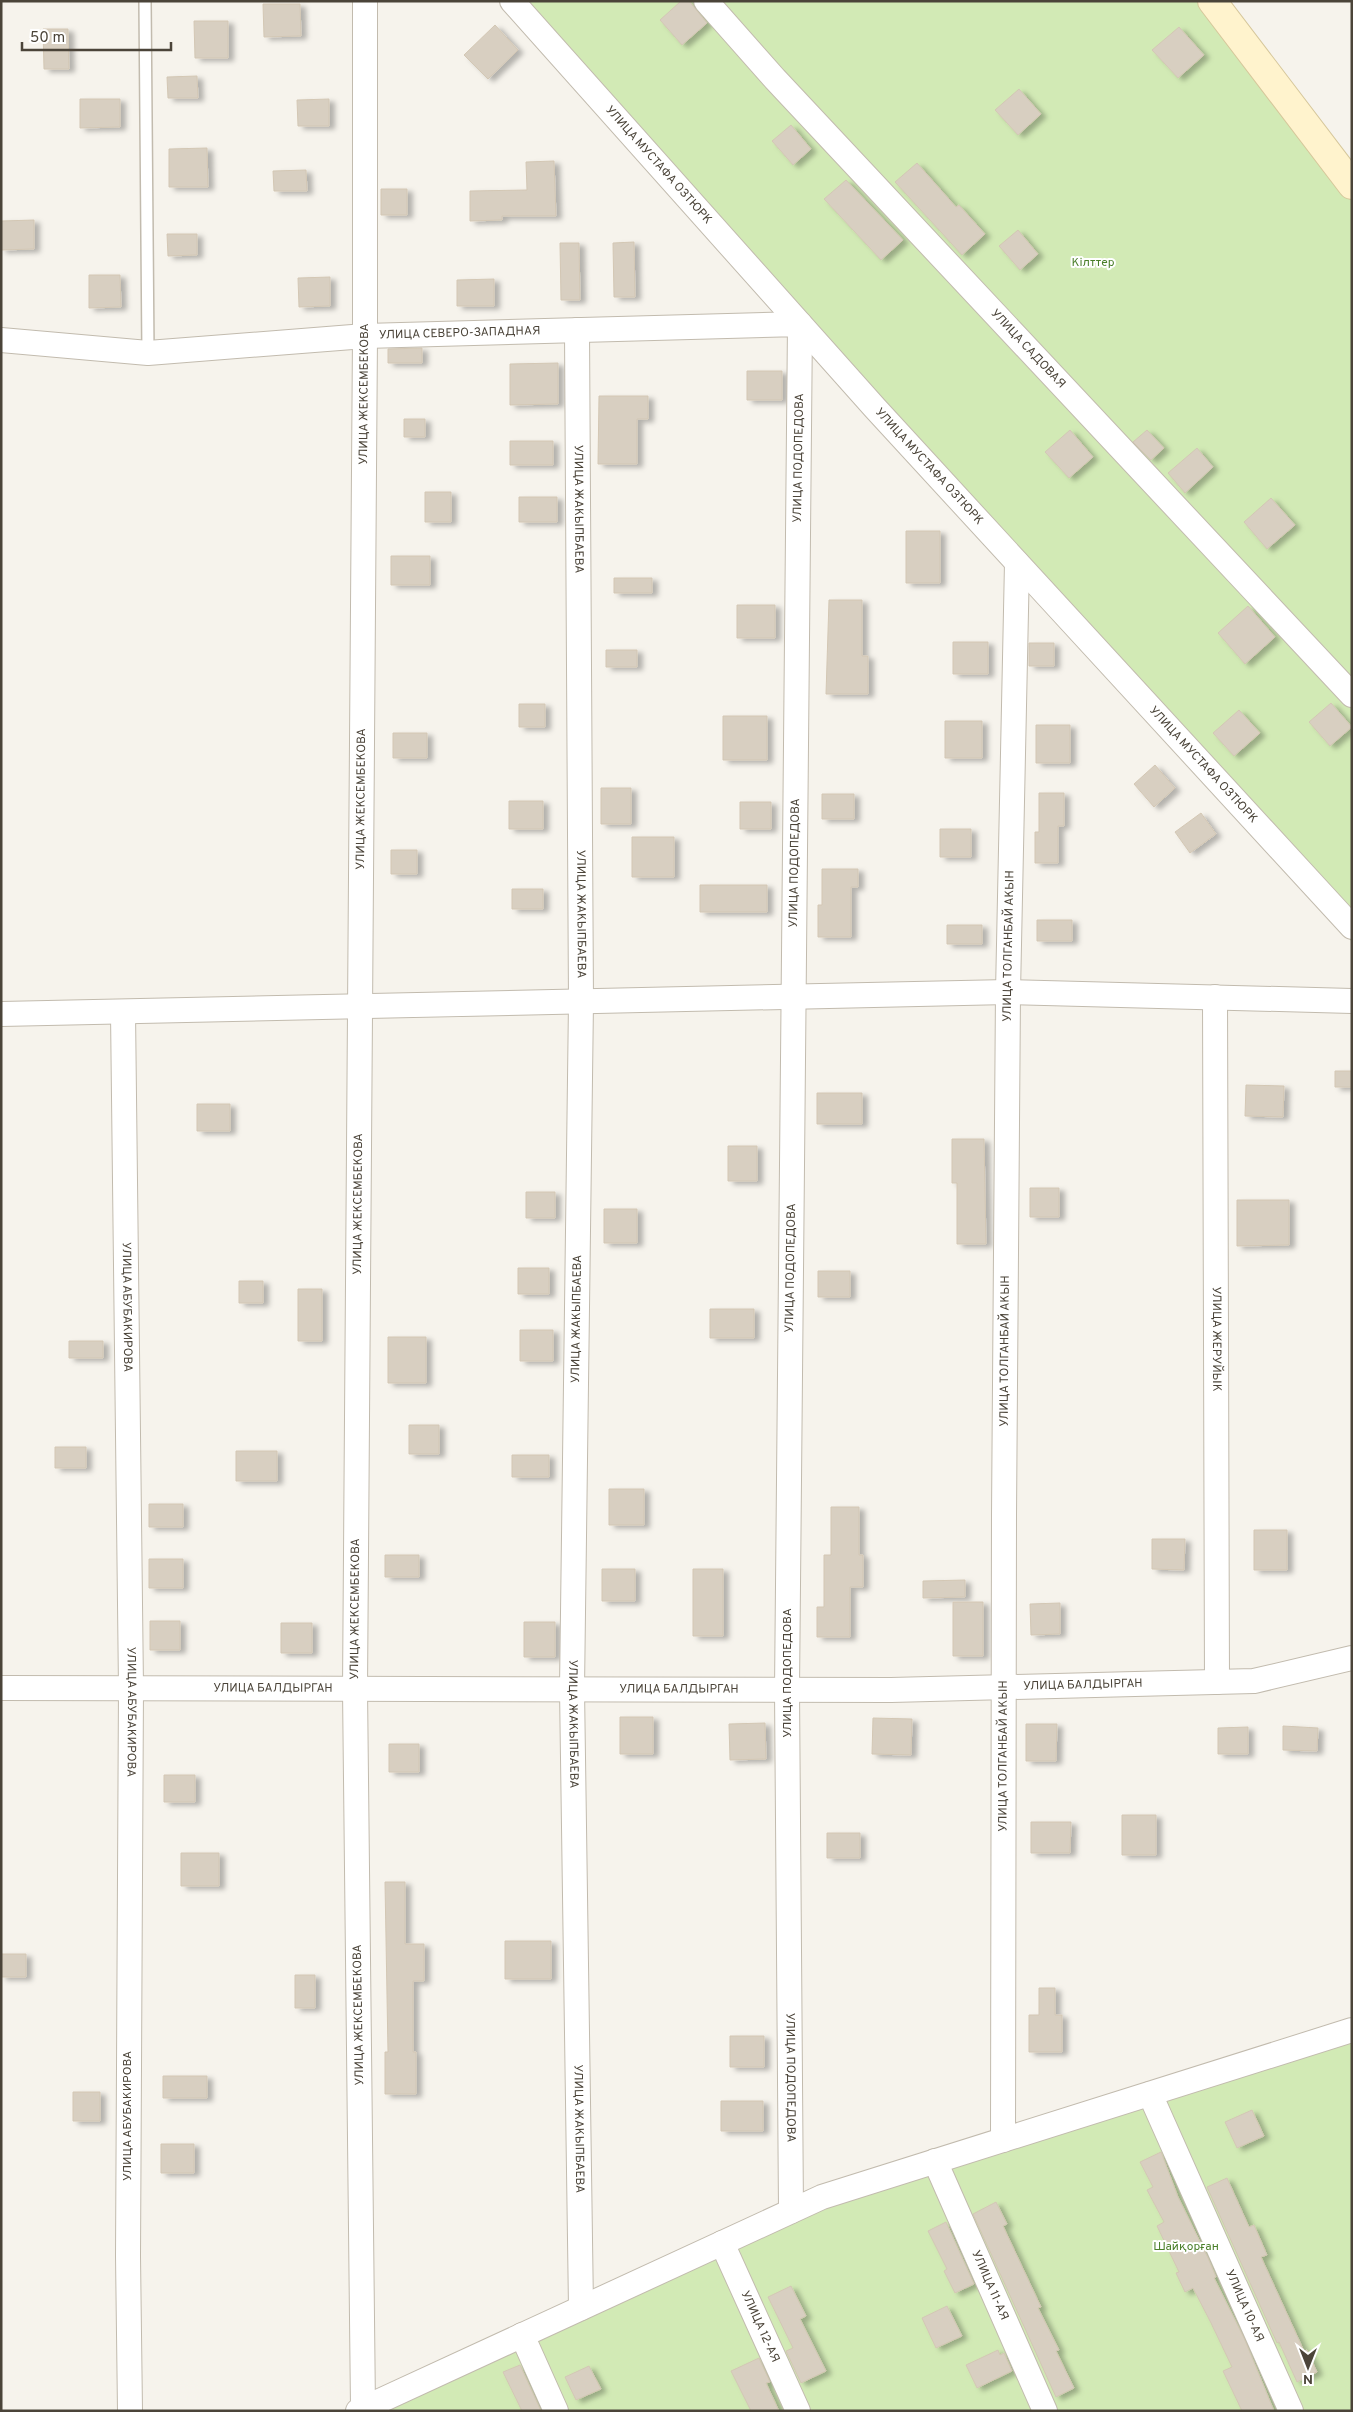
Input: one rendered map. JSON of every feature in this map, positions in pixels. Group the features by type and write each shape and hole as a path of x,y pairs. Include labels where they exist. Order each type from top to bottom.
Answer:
{"street":[{"name":"УЛИЦА ЖЕКСЕМБЕКОВА","path":"361,2410 355,1689 365,336 364,1"},
{"name":"УЛИЦА МУСТАФА ОЗТЮРК","path":"512,1 800,324 1352,927"},
{"name":"УЛИЦА САДОВАЯ","path":"706,1 775,79 1352,695"},
{"path":"1212,1 1352,185"},
{"name":"УЛИЦА СЕВЕРО-ЗАПАДНАЯ","path":"1,340 148,353 365,336 800,324"},
{"name":"УЛИЦА ПОДОПЕДОВА","path":"792,2211 787,1690 800,324"},
{"name":"УЛИЦА ЖАКЫПБАЕВА","path":"577,330 581,1002 572,1689 582,2308"},
{"name":"УЛИЦА ТОЛГАНБАЙ АКЫН","path":"1003,2140 1008,992 1017,563"},
{"path":"1,1014 361,1004 581,1002 1008,992 1352,1001"},
{"name":"УЛИЦА ЖЕРУЙЫК","path":"1215,997 1217,1682"},
{"name":"УЛИЦА АБУБАКИРОВА","path":"123,1012 131,1688 128,2256 130,2411"},
{"name":"УЛИЦА БАЛДЫРГАН","path":"1,1688 787,1690 1004,1687 1254,1681 1352,1658"},
{"path":"361,2410 822,2197 1352,2030"},
{"name":"УЛИЦА 10-АЯ","path":"1150,2094 1291,2411"},
{"name":"УЛИЦА 11-АЯ","path":"935,2161 1045,2411"},
{"name":"УЛИЦА 12-АЯ","path":"722,2243 798,2411"},
{"path":"522,2335 556,2411"}],"lane":[{"path":"145,1 148,353"}],"green space":[{"name":"Кілттер","path":"525,1 1209,1 1352,179 1352,942"},
{"name":"Шайқорған","path":"1352,2027 1352,2411 352,2411 804,2192"}],"building":[{"path":"681,1 689,1 707,23 682,45 660,20"},
{"path":"263,4 300,4 301,36 264,37"},
{"path":"194,21 228,21 228,58 195,58"},
{"path":"495,25 518,50 488,79 464,55"},
{"path":"1179,27 1204,55 1178,78 1152,50"},
{"path":"43,29 68,29 69,69 44,69"},
{"path":"197,76 198,98 168,98 167,77"},
{"path":"1019,89 1041,114 1018,135 995,110"},
{"path":"80,99 120,99 120,127 80,128"},
{"path":"329,99 329,126 298,126 297,100"},
{"path":"791,125 811,149 793,165 772,141"},
{"path":"207,148 208,187 169,187 169,149"},
{"path":"554,161 556,216 502,216 502,220 470,221 470,191 527,190 526,162"},
{"path":"917,163 956,207 959,205 985,234 962,255 895,182"},
{"path":"306,170 307,191 274,191 273,171"},
{"path":"846,180 903,240 881,260 824,199"},
{"path":"381,189 407,189 407,215 381,215"},
{"path":"34,220 34,249 1,250 1,221"},
{"path":"1018,230 1038,254 1020,270 999,246"},
{"path":"167,234 197,234 197,255 168,256"},
{"path":"634,242 635,297 614,297 613,243"},
{"path":"560,243 579,243 580,300 561,300"},
{"path":"89,275 120,275 121,307 89,308"},
{"path":"330,277 330,306 299,307 298,278"},
{"path":"494,279 494,306 457,306 457,280"},
{"path":"422,348 422,363 388,363 388,349"},
{"path":"558,363 558,404 510,405 510,364"},
{"path":"747,371 782,371 782,400 747,400"},
{"path":"599,396 648,396 648,419 637,419 637,464 598,464"},
{"path":"404,419 425,419 425,437 404,437"},
{"path":"1070,430 1093,457 1069,478 1045,452"},
{"path":"1147,430 1164,448 1151,460 1133,442"},
{"path":"510,441 553,441 553,465 510,465"},
{"path":"1197,448 1213,467 1185,493 1168,473"},
{"path":"425,492 451,492 451,522 425,522"},
{"path":"519,497 557,497 557,522 519,522"},
{"path":"1271,498 1295,525 1267,549 1244,522"},
{"path":"906,531 940,531 940,583 906,583"},
{"path":"391,556 430,556 430,585 391,585"},
{"path":"614,578 652,578 652,593 614,593"},
{"path":"829,600 862,600 862,656 868,656 868,694 826,694"},
{"path":"737,605 775,605 775,638 737,638"},
{"path":"1248,606 1275,637 1245,664 1218,633"},
{"path":"953,642 988,642 988,674 953,674"},
{"path":"1029,643 1054,643 1054,666 1029,666"},
{"path":"606,650 637,650 637,667 606,667"},
{"path":"1331,703 1352,727 1330,746 1309,722"},
{"path":"519,704 545,704 545,727 519,727"},
{"path":"1239,710 1260,733 1234,756 1213,733"},
{"path":"723,716 767,716 767,760 723,760"},
{"path":"945,721 982,721 982,758 945,758"},
{"path":"1036,725 1070,725 1070,763 1036,763"},
{"path":"393,733 427,733 427,758 393,758"},
{"path":"1155,765 1175,788 1154,807 1134,784"},
{"path":"601,788 631,788 631,824 601,824"},
{"path":"1039,793 1064,793 1064,826 1058,826 1058,863 1035,863 1035,832 1039,832"},
{"path":"822,794 854,794 854,819 822,819"},
{"path":"509,801 543,801 543,829 509,829"},
{"path":"740,802 771,802 771,829 740,829"},
{"path":"1201,813 1216,834 1190,853 1175,832"},
{"path":"940,829 971,829 971,857 940,857"},
{"path":"632,837 674,837 674,877 632,877"},
{"path":"391,850 417,850 417,874 391,874"},
{"path":"822,869 858,869 858,887 851,887 851,937 818,937 818,905 822,905"},
{"path":"700,885 767,885 767,912 700,912"},
{"path":"512,889 543,889 543,909 512,909"},
{"path":"1037,920 1072,920 1072,941 1037,941"},
{"path":"947,925 982,925 982,944 947,944"},
{"path":"1335,1071 1352,1071 1352,1087 1335,1087"},
{"path":"1246,1085 1284,1086 1283,1117 1245,1116"},
{"path":"817,1093 862,1093 862,1124 817,1124"},
{"path":"197,1104 230,1104 230,1131 197,1131"},
{"path":"952,1139 984,1139 986,1244 957,1244 957,1183 952,1183"},
{"path":"728,1146 757,1146 757,1181 728,1181"},
{"path":"1030,1188 1059,1188 1059,1217 1030,1217"},
{"path":"526,1192 555,1192 555,1218 526,1218"},
{"path":"1237,1200 1289,1200 1289,1245 1237,1246"},
{"path":"604,1209 637,1209 637,1243 604,1243"},
{"path":"518,1268 549,1268 549,1294 518,1294"},
{"path":"818,1271 850,1271 850,1297 818,1297"},
{"path":"239,1281 263,1281 263,1303 239,1303"},
{"path":"298,1289 322,1289 322,1341 298,1341"},
{"path":"710,1309 754,1309 754,1338 710,1338"},
{"path":"520,1330 553,1330 553,1361 520,1361"},
{"path":"388,1337 426,1337 426,1383 388,1383"},
{"path":"69,1341 103,1341 103,1358 69,1358"},
{"path":"409,1425 439,1425 439,1454 409,1454"},
{"path":"55,1447 86,1447 86,1468 55,1468"},
{"path":"236,1451 277,1451 277,1481 236,1481"},
{"path":"512,1455 549,1455 549,1477 512,1477"},
{"path":"609,1489 644,1489 644,1525 609,1525"},
{"path":"149,1504 183,1504 183,1527 149,1527"},
{"path":"831,1507 859,1507 859,1555 863,1555 863,1587 850,1587 850,1637 817,1637 817,1607 824,1607 824,1555 831,1555"},
{"path":"1254,1530 1287,1530 1287,1570 1254,1570"},
{"path":"1152,1539 1185,1539 1184,1570 1152,1569"},
{"path":"385,1555 419,1555 419,1577 385,1577"},
{"path":"149,1559 183,1559 183,1588 149,1588"},
{"path":"602,1569 635,1569 635,1601 602,1601"},
{"path":"693,1569 723,1569 723,1636 693,1636"},
{"path":"965,1580 965,1597 923,1598 923,1581"},
{"path":"953,1602 983,1602 983,1656 953,1656"},
{"path":"1060,1603 1060,1634 1031,1635 1030,1604"},
{"path":"150,1621 180,1621 180,1650 150,1650"},
{"path":"524,1622 555,1622 555,1657 524,1657"},
{"path":"281,1623 312,1623 312,1653 281,1653"},
{"path":"620,1717 653,1717 653,1754 620,1754"},
{"path":"873,1718 912,1719 911,1755 872,1754"},
{"path":"765,1723 766,1759 730,1760 729,1724"},
{"path":"1026,1724 1057,1724 1056,1761 1026,1761"},
{"path":"1283,1726 1318,1728 1317,1751 1283,1750"},
{"path":"1248,1727 1248,1754 1218,1754 1218,1728"},
{"path":"389,1744 419,1744 419,1772 389,1772"},
{"path":"164,1775 195,1775 195,1802 164,1802"},
{"path":"1122,1815 1156,1815 1156,1855 1122,1855"},
{"path":"1031,1822 1071,1822 1070,1853 1031,1853"},
{"path":"827,1833 860,1833 860,1858 827,1858"},
{"path":"181,1853 219,1853 219,1886 181,1886"},
{"path":"385,1882 405,1882 405,1944 424,1944 424,1981 413,1981 413,2052 416,2052 416,2094 385,2094 385,2052 388,2052"},
{"path":"505,1941 551,1941 551,1979 505,1979"},
{"path":"1,1954 26,1954 26,1977 1,1977"},
{"path":"295,1975 315,1975 315,2008 295,2008"},
{"path":"1039,1988 1055,1988 1055,2015 1062,2015 1062,2052 1029,2052 1029,2015 1039,2015"},
{"path":"730,2036 764,2036 764,2067 730,2067"},
{"path":"163,2076 207,2076 207,2098 163,2098"},
{"path":"73,2092 100,2092 100,2121 73,2121"},
{"path":"721,2101 763,2101 763,2131 721,2131"},
{"path":"1252,2110 1264,2136 1237,2148 1225,2122"},
{"path":"161,2144 194,2144 194,2173 161,2173"},
{"path":"1161,2152 1178,2197 1208,2258 1216,2277 1214,2278 1244,2338 1274,2411 1242,2411 1223,2371 1232,2367 1211,2323 1193,2288 1185,2292 1176,2273 1179,2272 1157,2226 1164,2222 1147,2190 1153,2187 1140,2162"},
{"path":"1227,2178 1249,2227 1254,2225 1267,2255 1261,2257 1304,2351 1307,2350 1317,2372 1297,2382 1279,2342 1277,2343 1207,2187"},
{"path":"996,2202 1007,2224 1003,2226 1041,2307 1038,2308 1059,2350 1056,2351 1074,2388 1056,2397 973,2214"},
{"path":"946,2222 974,2284 955,2293 944,2271 947,2269 928,2231"},
{"path":"791,2286 806,2316 800,2319 826,2371 801,2383 786,2351 793,2348 768,2297"},
{"path":"947,2306 962,2336 936,2348 922,2318"},
{"path":"998,2350 1000,2355 1004,2353 1012,2371 977,2388 966,2365"},
{"path":"759,2358 770,2382 766,2383 779,2411 751,2411 731,2371"},
{"path":"520,2365 541,2411 522,2411 503,2372"},
{"path":"589,2366 601,2389 576,2400 565,2377"}]}
